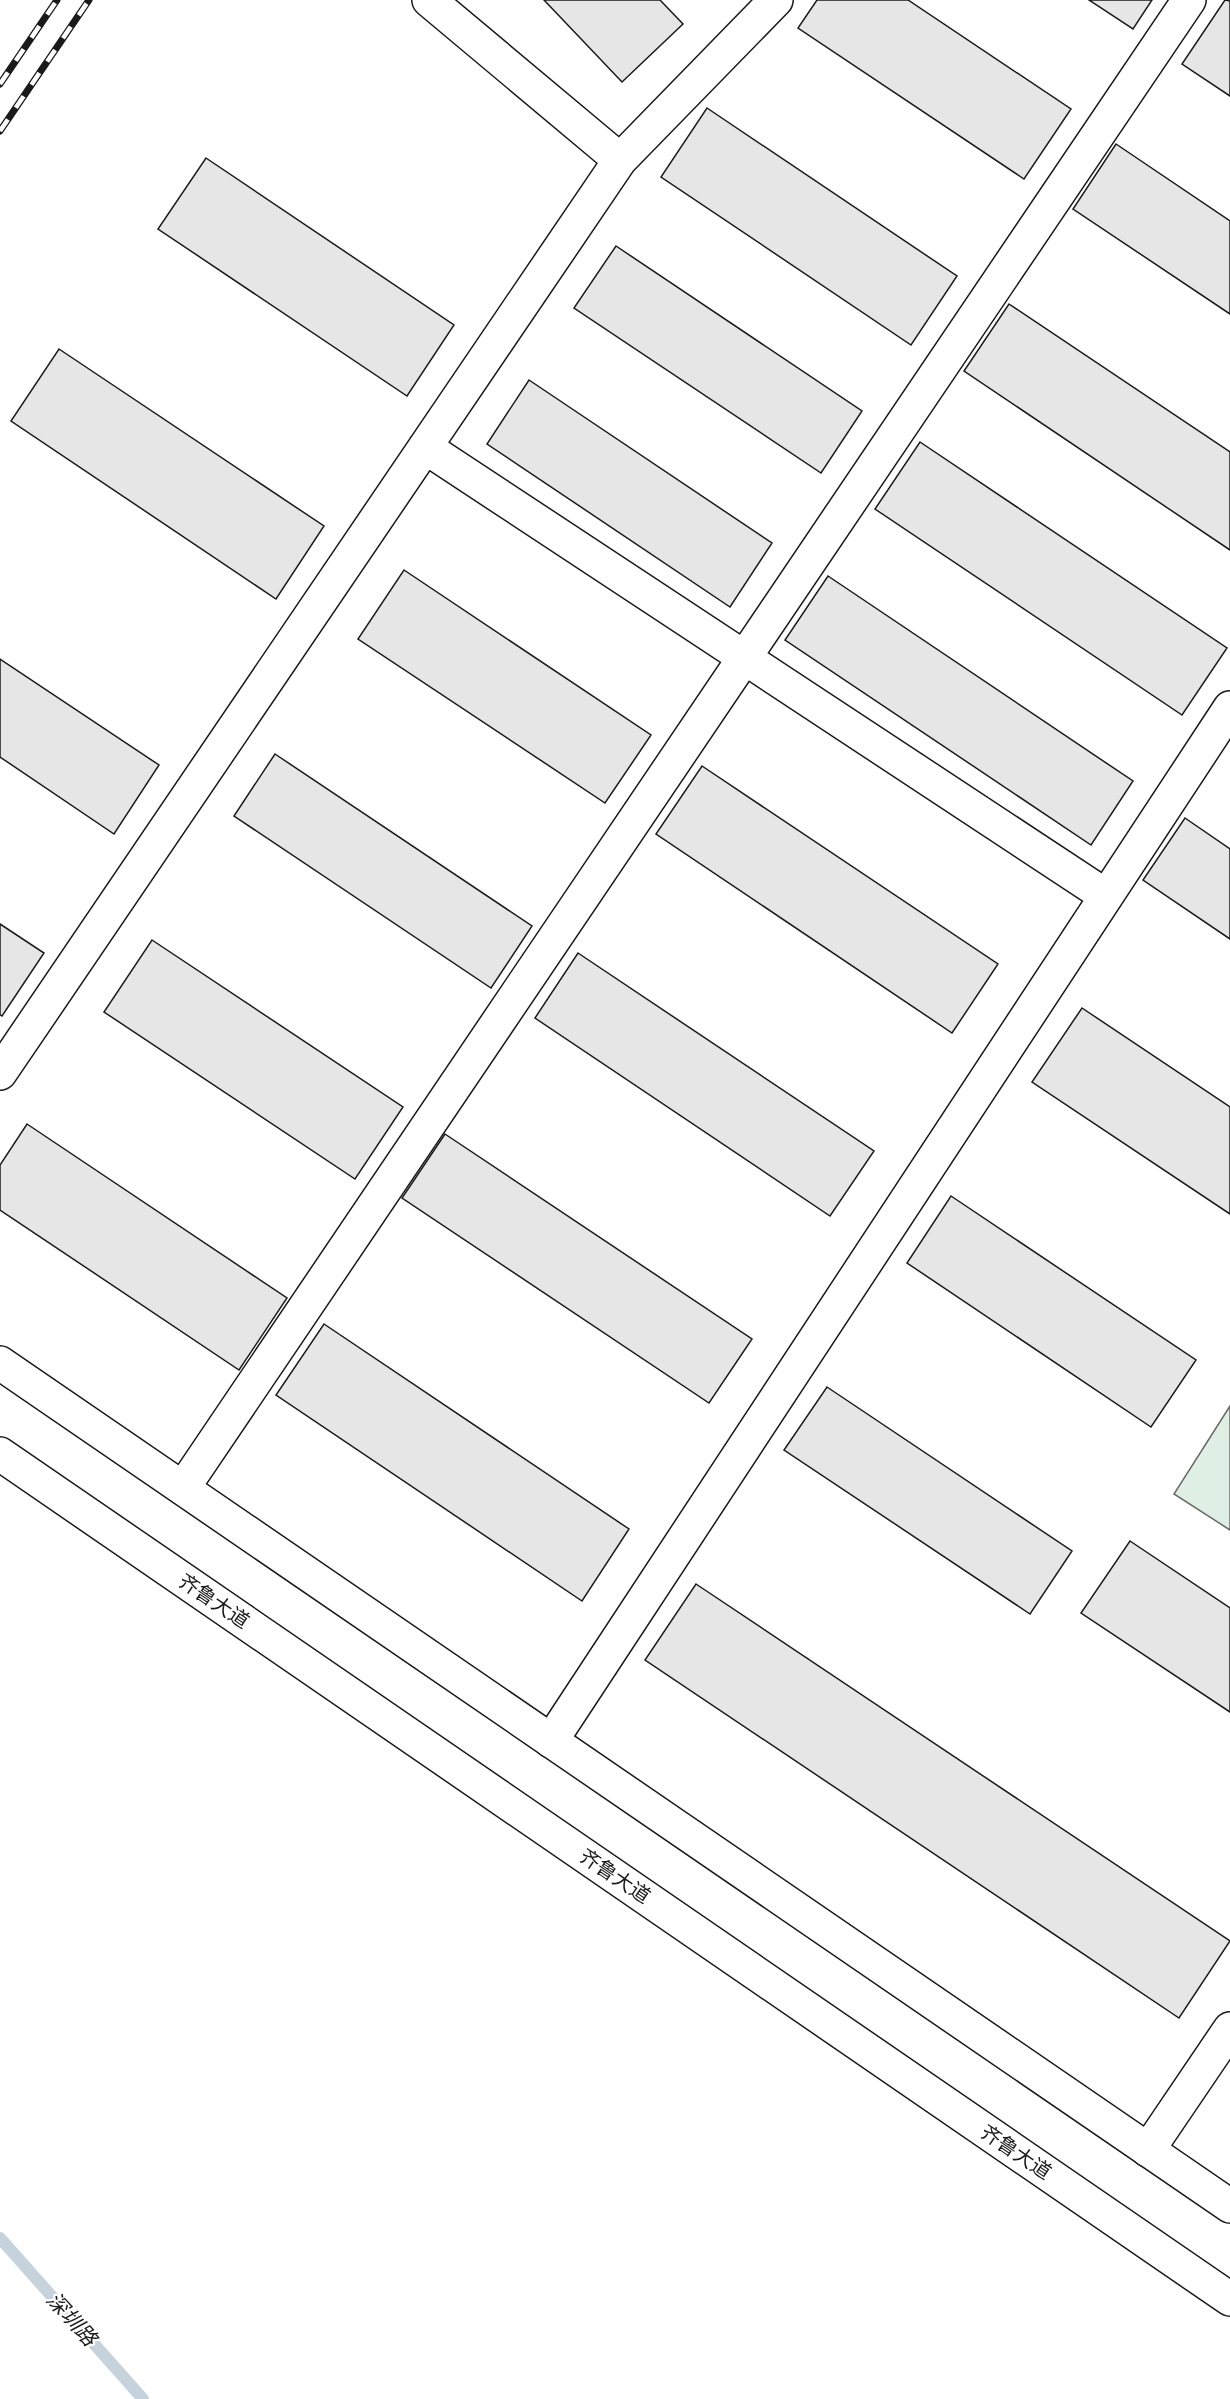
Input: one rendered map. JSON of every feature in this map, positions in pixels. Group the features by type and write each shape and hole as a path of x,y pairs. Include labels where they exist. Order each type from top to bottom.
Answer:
{"street":[{"path":"429,0 620,160"},
{"path":"0,1073 620,160 776,0"},
{"path":"183,1488 1190,0"},
{"path":"425,447 1106,896"},
{"path":"551,1741 1230,708"},
{"path":"0,1363 1230,2206"},
{"name":"齐鲁大道","path":"0,1454 1230,2299"},
{"path":"1148,2150 1230,2029"}],"green space":[{"path":"1230,1406 1230,1530 1174,1494"}],"building":[{"path":"544,0 660,0 683,24 622,82"},
{"path":"817,0 908,0 1071,109 1024,179 798,28"},
{"path":"1089,0 1152,0 1133,29"},
{"path":"1225,0 1230,1 1230,96 1182,64"},
{"path":"707,108 957,276 911,345 661,177"},
{"path":"1116,144 1230,221 1230,314 1073,209"},
{"path":"206,158 454,325 407,396 158,229"},
{"path":"616,246 862,411 821,473 574,308"},
{"path":"1009,304 1230,452 1230,550 964,371"},
{"path":"59,349 324,526 276,599 11,421"},
{"path":"529,380 772,543 730,607 487,444"},
{"path":"920,442 1227,648 1182,715 875,509"},
{"path":"404,570 651,735 605,803 358,639"},
{"path":"828,576 1133,781 1091,845 785,640"},
{"path":"0,659 159,765 114,834 0,757"},
{"path":"275,754 532,926 491,988 234,816"},
{"path":"702,766 998,964 952,1033 656,834"},
{"path":"1185,818 1230,849 1230,939 1143,880"},
{"path":"0,924 44,953 2,1016 0,1015"},
{"path":"152,940 403,1107 355,1179 104,1012"},
{"path":"578,953 874,1151 830,1216 535,1018"},
{"path":"1082,1008 1230,1107 1230,1214 1032,1082"},
{"path":"27,1124 287,1298 239,1370 0,1210 0,1165"},
{"path":"445,1134 752,1339 709,1403 402,1198"},
{"path":"951,1196 1196,1360 1151,1427 907,1263"},
{"path":"324,1324 629,1529 582,1601 276,1395"},
{"path":"827,1387 1072,1551 1030,1614 784,1450"},
{"path":"1130,1541 1230,1608 1230,1712 1081,1613"},
{"path":"696,1584 1230,1941 1179,2018 645,1660"}],"waterway":[{"name":"深圳路","path":"0,2238 143,2399"}],"railway":[{"path":"0,84 57,0"},
{"path":"0,131 89,0"}]}
